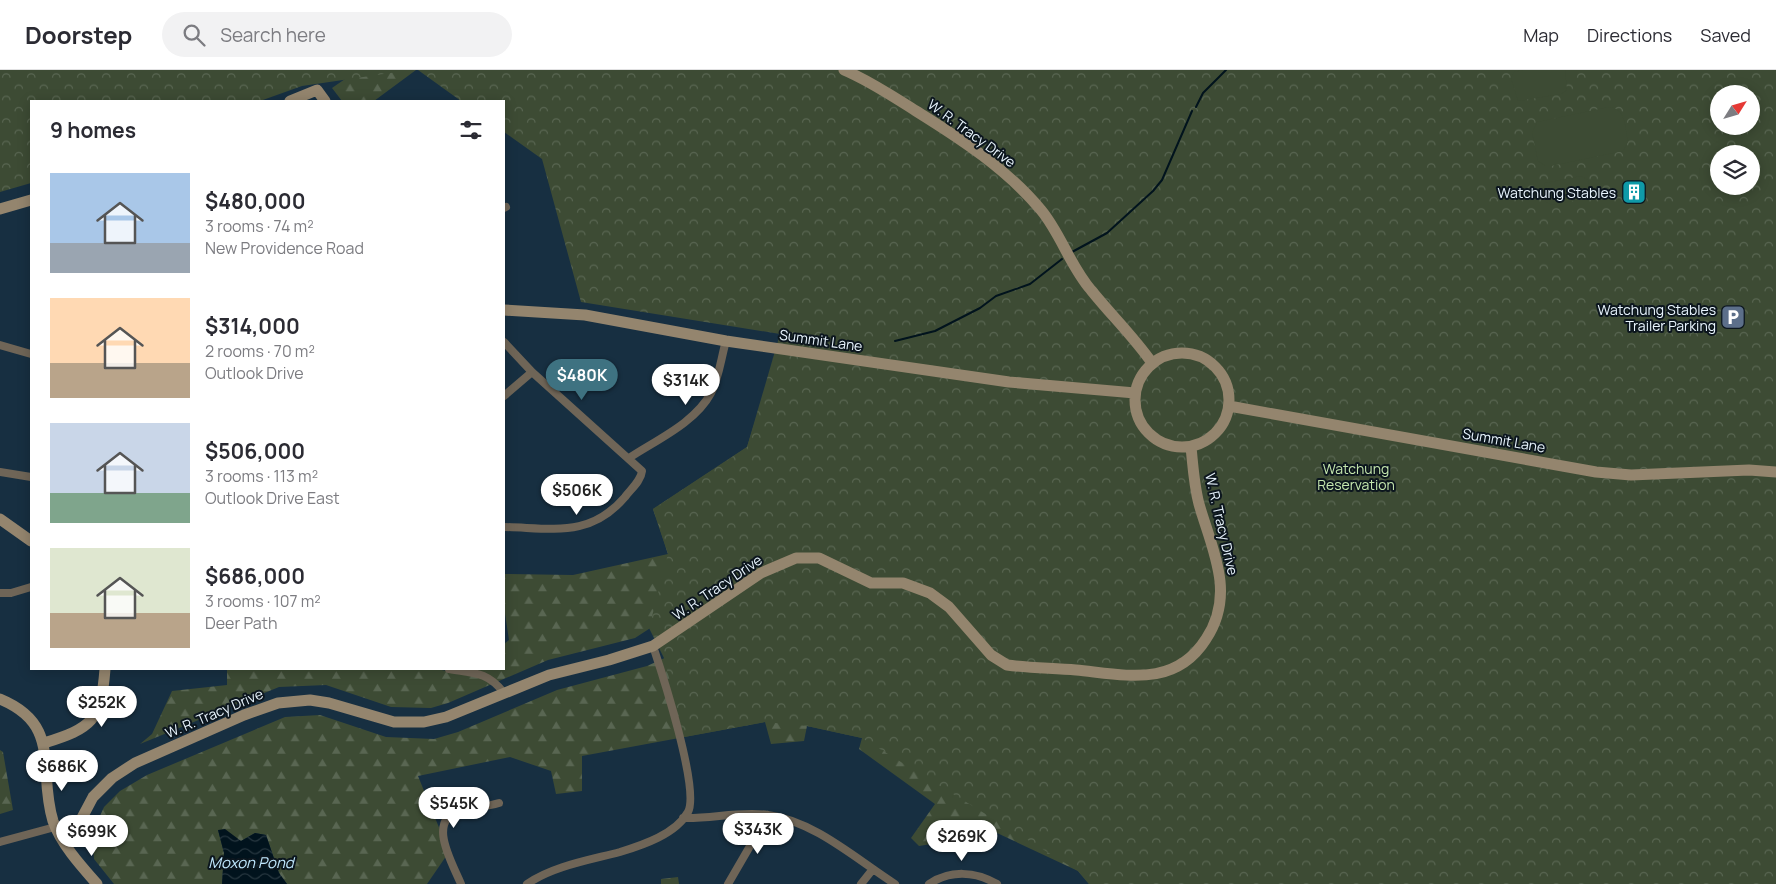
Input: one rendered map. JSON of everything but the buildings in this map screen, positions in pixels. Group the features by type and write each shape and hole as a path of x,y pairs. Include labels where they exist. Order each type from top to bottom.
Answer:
{"street":[{"name":"W. R. Tracy Drive","path":"844,70 866,79 931,120 1012,179 1042,211 1091,291 1141,346 1152,363"},
{"path":"292,100 317,90 323,100"},
{"path":"0,209 30,200"},
{"name":"Summit Lane","path":"505,310 585,316 726,341 1009,382 1135,393"},
{"path":"629,458 691,417 702,406 713,388 726,341"},
{"path":"505,343 532,372 629,458 642,472 640,478 615,508 603,518 591,524 575,528 505,527"},
{"path":"0,345 30,354"},
{"path":"1182,352 1198,355 1212,363 1223,375 1229,390 1229,406 1225,421 1217,433 1205,442 1191,447 1176,447 1161,443 1149,434 1140,422 1135,408 1135,393 1138,381 1152,363 1166,355 1182,352"},
{"path":"505,395 532,372"},
{"name":"Summit Lane","path":"1229,406 1596,472 1657,475 1748,470 1776,472"},
{"name":"W. R. Tracy Drive","path":"68,846 78,823 93,797 112,778 135,763 262,708 293,700 310,700 329,703 384,720 415,723 454,715 548,674 609,660 653,646 766,571 796,558 812,557 828,561 871,582 903,583 930,593 949,607 991,655 1007,665 1141,676 1171,670 1188,660 1200,648 1212,630 1219,610 1221,595 1217,562 1199,502 1191,447"},
{"path":"0,472 30,477"},
{"path":"0,520 30,540"},
{"path":"0,593 11,593 30,587"},
{"path":"527,884 547,874 638,846 659,837 683,818 688,811 691,796 673,710 653,646"},
{"path":"44,743 77,732 93,719 101,701 106,670"},
{"path":"455,670 486,676 492,679 504,693"},
{"path":"0,699 15,705 28,716 38,729 44,743 51,810 56,827 68,846 98,884"},
{"path":"461,884 442,836 445,823 456,812 485,808 500,802"},
{"path":"683,818 768,815 799,824 894,884"},
{"path":"728,884 768,815"},
{"path":"0,842 56,827"},
{"path":"861,884 872,869"},
{"path":"929,884 943,877 962,874 980,876 997,884"}],"green space":[{"path":"0,70 411,70 302,86 263,100 30,100 30,183 0,192"},
{"path":"358,70 416,70 375,100 341,100 332,88"},
{"name":"Watchung Reservation","path":"418,70 1776,70 1776,884 1089,884 1078,871 862,738 807,726 765,722 684,737 664,658 649,628 668,554 653,509 747,447 780,334 581,302 542,159 505,133 505,100 460,100"},
{"path":"1523,70 1565,70 1567,90 1561,94 1518,101 1511,78 1514,72"},
{"path":"1609,107 1619,111 1624,120 1628,142 1623,151 1551,166 1546,166 1538,161 1532,133 1537,122"},
{"path":"1581,176 1588,180 1590,193 1587,198 1552,205 1546,202 1543,189 1545,183"},
{"path":"773,364 755,560 635,638 548,660 448,703 431,708 391,707 326,685 279,687 140,744 152,734 172,691 227,685 227,670 442,670 464,674 470,670 505,670 505,643 509,640 505,614 505,574 573,575 668,554 653,509 747,447"},
{"path":"669,656 1776,884 1089,884 1078,871 997,833 919,846 911,838 935,804 859,749 862,738 807,726 804,741 771,744 765,722 582,756 582,791 556,794 551,771 510,757 418,776 449,852 427,884 287,884 279,873 266,835 255,833 241,841 218,830 224,853 222,884 114,884 94,859 92,834 104,807 120,791 147,775 285,717 320,715 386,737 434,739 458,732 557,690 647,666"},
{"path":"0,750 3,752 13,810 0,814"},
{"path":"678,877 679,884 661,884 661,879"}],"water":[{"name":"Moxon Pond","path":"225,829 241,841 255,833 266,835 279,873 287,884 222,884 224,853 218,830"}],"waterway":[{"path":"1196,107 1203,93 1226,70"},
{"path":"1072,252 1107,233 1153,191 1162,180 1192,111"},
{"path":"895,341 935,331 980,308 996,296 1030,284 1062,259"}],"place":[{"name":"Watchung Stables","path":"1634,192"},
{"name":"Watchung Stables Trailer Parking","path":"1733,317"}]}
